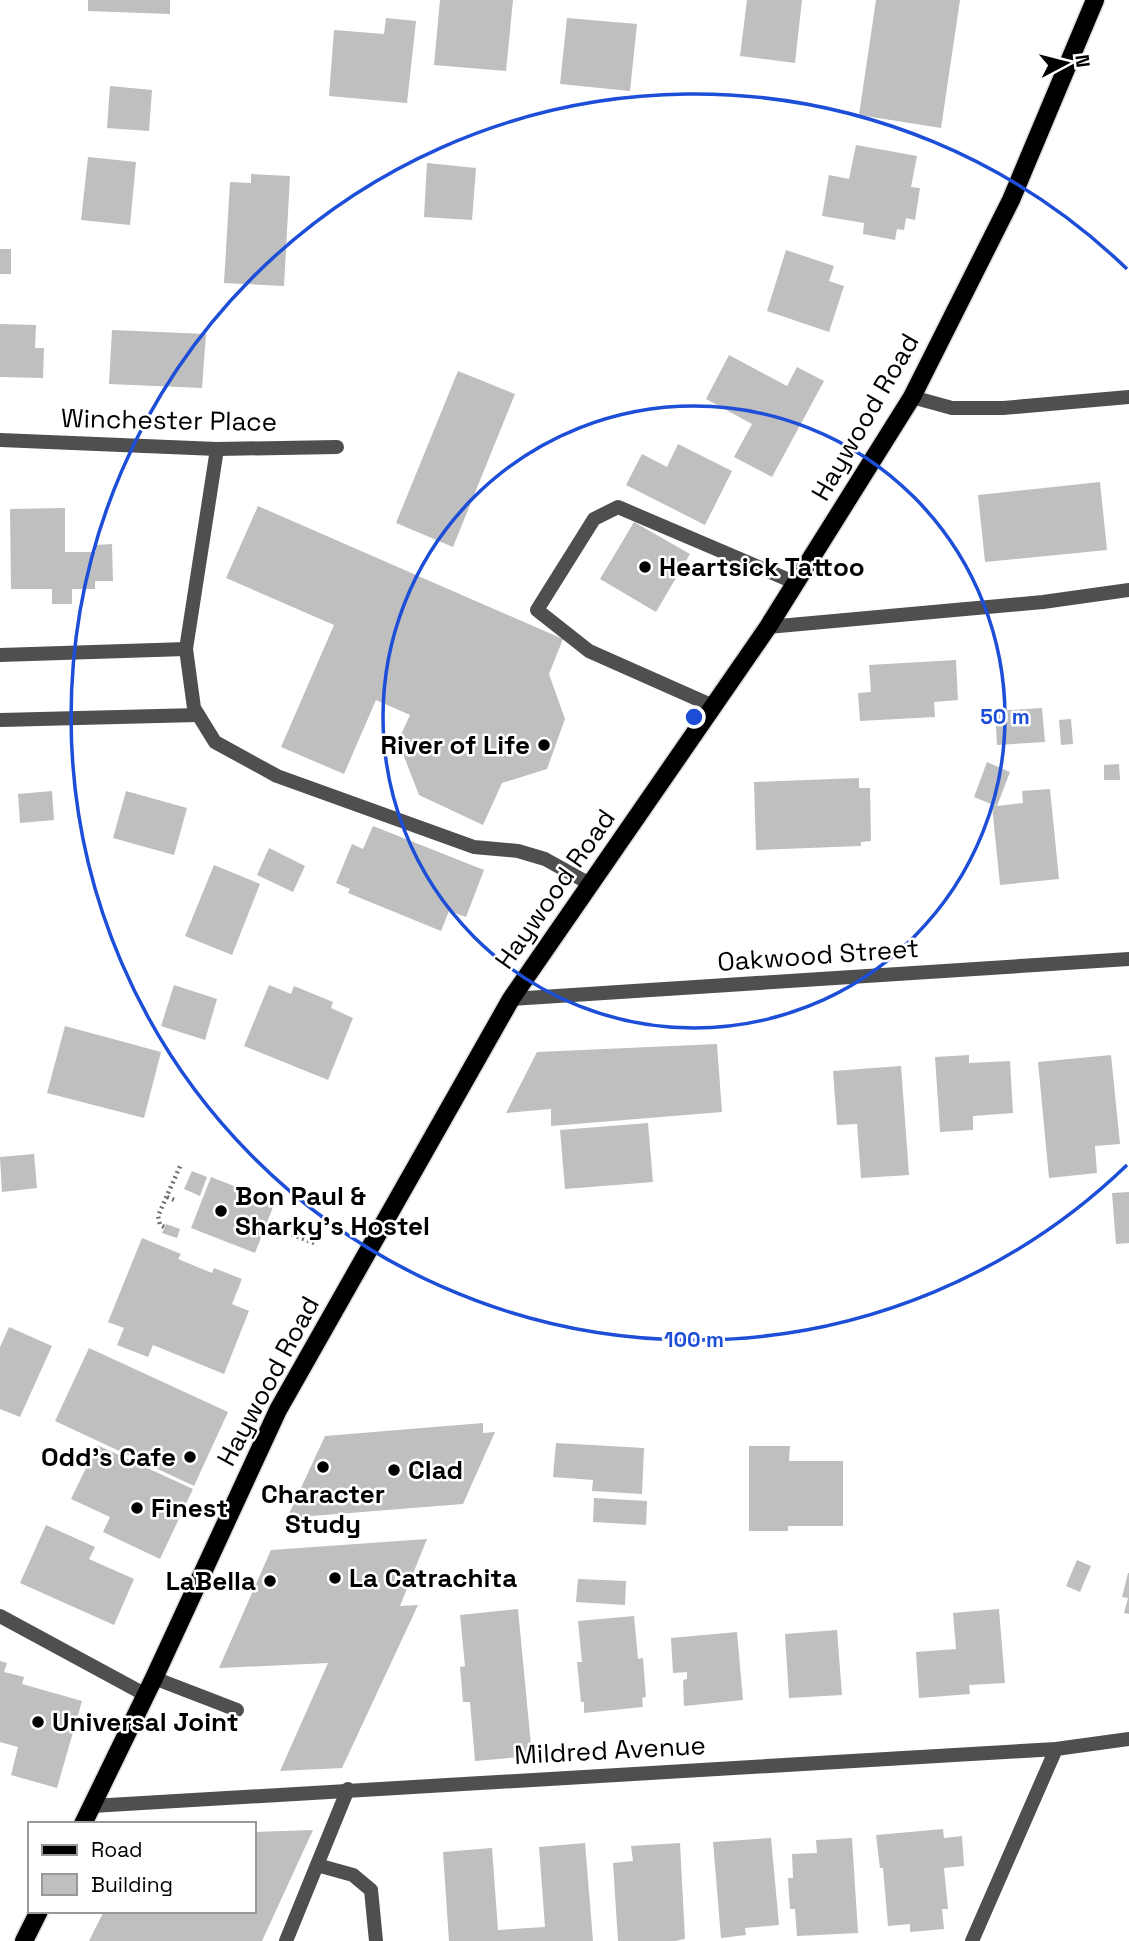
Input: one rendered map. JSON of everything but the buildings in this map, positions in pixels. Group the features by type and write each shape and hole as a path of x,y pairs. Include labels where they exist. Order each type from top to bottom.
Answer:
{"main road":[{"name":"Haywood Road","path":"84,1822 278,1410 511,999 768,627 912,397 1011,200 1095,0"},
{"path":"24,1941 38,1913"}],"street":[{"path":"912,397 952,408 990,408 1129,397"},
{"name":"Winchester Place","path":"0,440 217,449 337,447"},
{"path":"217,449 186,649 194,708 215,742 277,776 474,847 517,851 545,859 590,884"},
{"path":"713,705 589,651 537,610 594,519 618,507 796,583"},
{"path":"768,627 1043,602 1129,590"},
{"path":"0,655 186,649"},
{"path":"0,720 198,715"},
{"name":"Oakwood Street","path":"511,999 1129,959"},
{"path":"0,1616 146,1695"},
{"path":"154,1678 237,1710"},
{"name":"Mildred Avenue","path":"92,1805 1056,1749 1129,1739"},
{"path":"972,1941 1056,1749"},
{"path":"286,1941 348,1790"},
{"path":"317,1865 353,1875 372,1890 376,1941"}],"path":[{"path":"164,1227 158,1216 181,1164"},
{"path":"167,1198 177,1201"},
{"path":"266,1225 317,1244"}],"place":[{"name":"Heartsick Tattoo","path":"645,567"},
{"name":"River of Life","path":"544,745"},
{"name":"Bon Paul & Sharky's Hostel","path":"221,1211"},
{"name":"Odd's Cafe","path":"190,1457"},
{"name":"Character Study","path":"323,1467"},
{"name":"Clad","path":"394,1470"},
{"name":"Finest","path":"137,1508"},
{"name":"La Catrachita","path":"335,1578"},
{"name":"LaBella","path":"270,1581"},
{"name":"Universal Joint","path":"38,1722"}]}
